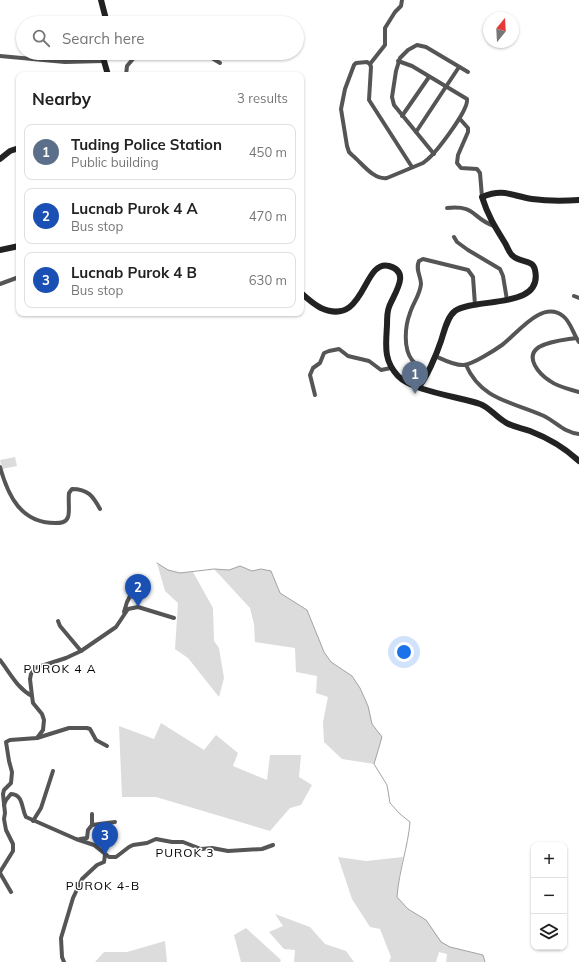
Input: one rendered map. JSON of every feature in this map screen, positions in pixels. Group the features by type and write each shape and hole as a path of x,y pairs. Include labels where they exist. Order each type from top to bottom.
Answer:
{"main road":[{"path":"101,0 105,16"},
{"path":"104,62 107,72"},
{"path":"0,159 10,151 16,149"},
{"path":"422,386 451,315 461,309 507,300 523,295 531,291 536,278 535,268 531,263 519,260 513,256 494,226 482,197 498,193 508,193 533,199 562,201 579,200"},
{"path":"0,250 16,247"},
{"path":"304,295 320,307 332,311 344,311 351,307 355,302 377,268 388,266 394,269 400,278 398,289 388,312 386,352 391,368 405,382 482,405 505,423 541,436 570,453 579,461"}],"street":[{"path":"402,0 401,6 395,12 385,28 385,45 370,64 369,100 412,167"},
{"path":"434,154 394,105 392,96 398,61 408,50 419,45 426,47 468,72"},
{"path":"0,56 16,58"},
{"path":"43,60 64,62 104,62"},
{"path":"126,72 127,66 132,60"},
{"path":"215,60 220,63"},
{"path":"370,64 363,62 356,63 354,65 343,99 341,113 349,152 376,176 387,178 423,163 434,154 460,119 468,103 467,99 412,66 398,61"},
{"path":"416,132 459,67"},
{"path":"402,116 429,77"},
{"path":"460,119 468,128 468,132 458,156 458,162 461,168 477,169 480,173 482,197"},
{"path":"447,208 461,207 467,209 494,226"},
{"path":"454,237 457,242 468,250 500,269 503,276 507,300"},
{"path":"427,371 411,359 408,352 406,336 410,311 415,303 421,284 418,269 419,261 423,259 468,270 473,277 475,306"},
{"path":"0,284 16,278"},
{"path":"435,356 455,364 466,365 503,345 521,326 547,312 554,312 563,315 579,342"},
{"path":"576,338 540,347 535,350 532,358 549,381 579,392"},
{"path":"315,395 310,375 313,368 320,363 324,353 328,351 339,349 348,356 369,361 382,370 391,368"},
{"path":"466,365 474,380 489,393 508,403 544,416 573,434 579,434"},
{"path":"0,466 11,498 20,509 39,522 63,523 69,517 68,502 69,493 72,489 79,489 94,497 100,509"},
{"path":"124,614 126,602 138,580"},
{"path":"37,738 43,730 44,720 42,714 33,703 30,679 35,668 66,658 80,651 116,628 128,609 138,607 174,618"},
{"path":"58,621 60,626 80,651"},
{"path":"0,660 19,687 24,692 32,696"},
{"path":"12,892 0,872 14,848 4,819 5,813 3,794 4,790 10,783 12,772 6,744 8,740 37,738 69,728 87,728 90,729 96,740 107,746"},
{"path":"33,821 41,808 53,771"},
{"path":"4,805 6,800 12,794 17,795 21,799 26,818 76,840 94,845 109,857 116,857 129,846 147,843 156,839 172,842 183,842 201,849 212,848 228,851 262,849 273,845"},
{"path":"76,840 87,838 88,830 92,825 92,814"},
{"path":"92,825 115,822"},
{"path":"64,962 62,957 61,938 74,898 82,879 97,865 104,862 105,855"}],"shaded area":[{"path":"15,457 17,466 2,469 0,460"},
{"path":"157,563 174,572 193,572 213,608 214,641 219,648 224,678 219,697 188,658 175,649 178,603 165,591"},
{"path":"240,566 252,571 261,569 271,571 280,593 307,610 324,652 331,662 352,676 360,688 368,706 372,724 382,737 374,764 342,759 324,742 323,722 328,697 316,693 317,676 296,672 295,648 255,642 254,624 250,608 214,569 229,570"},
{"path":"161,723 204,750 216,735 238,753 233,766 267,780 270,755 301,755 299,777 312,785 301,805 290,808 270,831 156,797 122,797 119,726 154,739"},
{"path":"338,857 366,861 403,857 397,897 408,909 426,920 442,942 450,947 483,955 485,962 446,962 447,954 439,952 436,962 389,962 391,957 380,929 370,927 352,899"},
{"path":"275,914 310,927 325,944 346,951 354,962 294,962 295,950 284,949 269,932 283,926"},
{"path":"246,928 281,960 280,962 241,962 234,935"},
{"path":"165,941 167,962 95,962 104,952 127,952"}],"waterway":[{"path":"157,563 168,570 180,573 214,569 229,570 240,566 252,571 261,569 271,571 280,593 307,610 324,652 331,662 352,676 360,688 368,706 372,724 382,737 374,764 387,785 390,803 410,822 397,897 408,909 426,920 441,942 450,947 483,955 485,962"}],"place":[{"name":"Tuding Police Station","path":"415,394"},
{"name":"Lucnab Purok 4 A","path":"138,607"},
{"name":"Lucnab Purok 4 B","path":"105,855"}],"district":[{"name":"PUROK 4 A","path":"60,669"},
{"name":"PUROK 3","path":"185,853"},
{"name":"PUROK 4-B","path":"103,886"}]}
